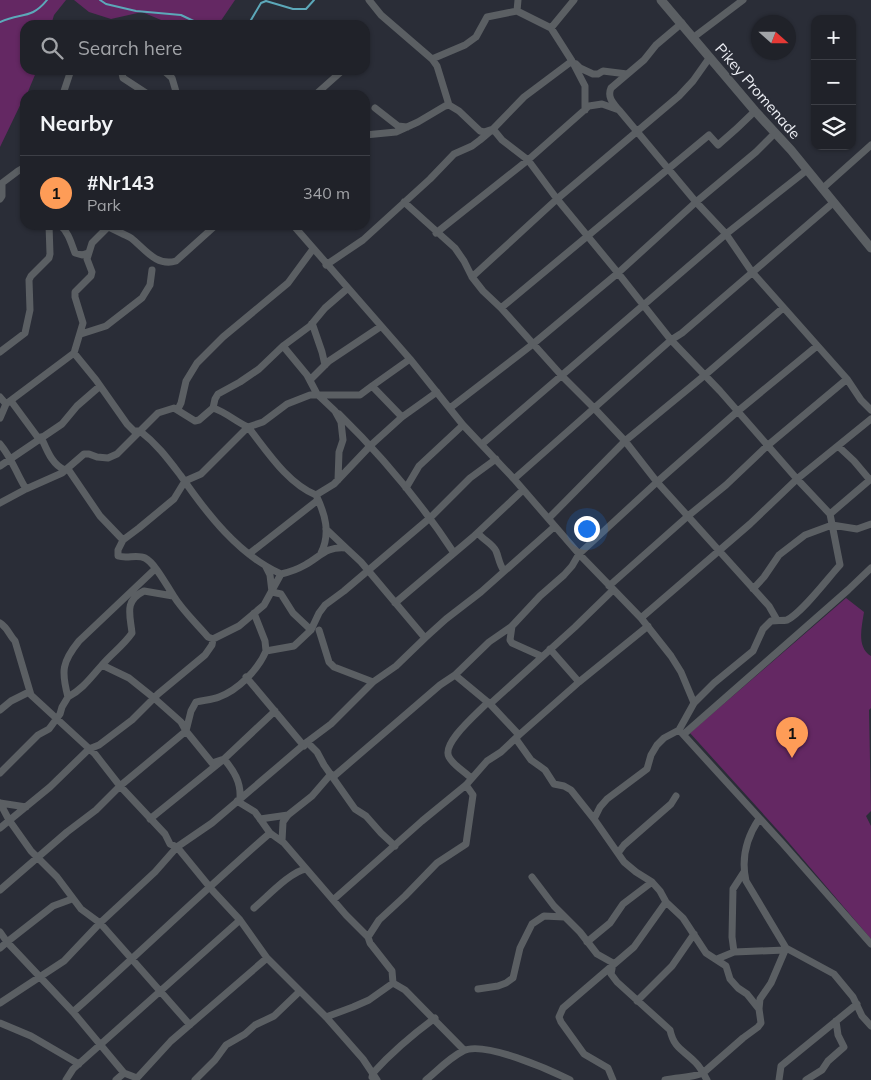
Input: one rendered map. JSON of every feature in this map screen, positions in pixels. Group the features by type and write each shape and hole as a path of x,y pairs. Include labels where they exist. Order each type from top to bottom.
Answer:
{"street":[{"path":"369,0 381,15 432,59 437,66 449,105 480,131 484,132 493,129"},
{"path":"517,11 518,0"},
{"path":"551,28 574,0"},
{"name":"Pikey Promenade","path":"661,0 823,188 871,248"},
{"path":"694,37 743,0"},
{"path":"432,59 465,45 476,36 487,17 517,11 551,28 586,86 585,111"},
{"path":"682,24 656,45 644,60 614,85 609,92 612,102 638,130 696,202 726,234 752,272 847,379 861,400 871,410"},
{"path":"472,277 557,199 679,96 693,82 710,57"},
{"path":"572,60 580,68 593,74 603,71 627,74"},
{"path":"326,265 363,240 430,179 454,154 472,146 493,129 524,97 572,60"},
{"path":"64,90 69,75"},
{"path":"122,75 123,78 141,90"},
{"path":"169,75 172,78 176,90"},
{"path":"321,90 338,75"},
{"path":"436,233 528,160 589,106 602,104 619,110"},
{"path":"370,135 396,132 449,105"},
{"path":"375,108 398,126 407,127"},
{"path":"501,308 544,270 588,236 709,135 718,145 736,131 755,111"},
{"path":"493,129 502,140 528,160 557,199 671,340 738,411 830,514 840,564 796,612 786,620 771,620 763,629 753,652 714,683 694,703 681,732"},
{"path":"450,408 618,273 775,134"},
{"path":"823,188 871,145"},
{"path":"0,199 2,196 2,183 20,170"},
{"path":"482,444 726,234 807,170"},
{"path":"0,175 8,177"},
{"path":"404,202 436,233 455,248 472,277 490,300 501,308 532,344 625,441 657,482 769,606 777,620"},
{"path":"514,479 671,340 682,333 834,202"},
{"path":"0,352 25,333 30,310 29,280 50,254 49,230"},
{"path":"66,230 75,253 82,256 88,253"},
{"path":"0,418 8,402 74,353 83,324 74,297 75,292 91,276 92,272 87,259 88,253 92,243 105,230"},
{"path":"116,230 131,238 152,257 171,262 176,261 210,230"},
{"path":"297,230 380,327 410,359 463,425 549,518 554,527 578,554 648,626 682,672 694,703"},
{"path":"178,410 186,381 196,363 288,283 313,249"},
{"path":"80,334 106,326 142,298 150,285 152,270"},
{"path":"0,503 67,470 84,454 108,458 117,454 158,413 171,408 178,410 195,421 199,420 213,408 218,394 254,372 312,323 325,308 348,288"},
{"path":"549,518 625,441 783,308"},
{"path":"312,323 325,365"},
{"path":"310,380 340,353 380,327"},
{"path":"283,346 310,380 311,386 317,394 371,445 431,517 454,553"},
{"path":"282,841 284,822 288,815 312,796 332,775 440,685 455,675 497,635 512,626 540,596 564,576 578,554 738,411 817,346"},
{"path":"74,353 127,424 134,431 140,431 160,448 218,525 249,554 265,566 281,574"},
{"path":"346,548 337,548 321,553 304,566 281,574 264,605 232,630 213,639 208,637 173,596 167,583 146,558 118,556 122,540 174,499 185,481 201,474 248,427 263,422 287,404 317,394 360,394 410,359"},
{"path":"471,778 449,757 447,751 458,732 550,649 611,588 688,516 847,379"},
{"path":"0,466 65,421 77,406 100,386"},
{"path":"372,386 402,417"},
{"path":"249,554 328,489 371,445 402,417 437,392"},
{"path":"0,397 8,402 40,438 59,468 67,470 100,516 122,540"},
{"path":"213,408 248,427 286,473 317,498 324,511 326,529 324,547 321,553"},
{"path":"335,411 341,422 342,435 338,480"},
{"path":"641,618 750,524 798,479 871,419"},
{"path":"406,488 419,466 463,425"},
{"path":"0,444 11,459 16,474 26,489"},
{"path":"830,514 871,480 839,447"},
{"path":"266,651 294,646 315,630 319,613 326,605 431,517 460,487 496,460"},
{"path":"395,603 478,533 522,490"},
{"path":"753,590 779,555 806,535 832,525 857,529 871,524"},
{"path":"0,1003 69,956 100,923 155,872 177,847 212,823 238,799 331,724 373,682 396,666 425,638 554,527"},
{"path":"326,529 356,556 425,638"},
{"path":"478,533 496,551 498,562 504,571"},
{"path":"265,566 270,575 272,592"},
{"path":"594,819 600,807 611,795 648,769 651,755 664,738 681,732 848,590 871,568"},
{"path":"68,697 63,676 70,653 79,640 155,569"},
{"path":"0,773 34,739 49,729 68,697 86,686 102,665 124,645 132,633 129,610 132,599 144,591 173,596"},
{"path":"272,592 281,594 293,613 315,630 329,662 334,667 373,682"},
{"path":"0,890 67,832 96,810 120,786 186,731 191,711 196,702 218,698 235,687 262,661 266,651 265,641 254,613"},
{"path":"0,623 7,628 16,641 29,692 90,749 120,786 165,834 170,844 177,847 240,920 267,958 326,1017 377,1080"},
{"path":"512,626 510,640 512,643"},
{"path":"333,900 422,821 466,785 487,761 501,752 579,682 648,626"},
{"path":"497,635 541,656"},
{"path":"0,828 50,787 90,749 111,737 132,720 154,698 205,654 212,645 213,639"},
{"path":"550,649 579,682"},
{"path":"102,665 129,678 182,722 186,731 212,763 224,759"},
{"path":"455,675 489,703 517,737 531,760 545,770 554,784 571,790 630,868 652,882 660,890 666,902 682,918 706,953 726,966 730,978 759,1009"},
{"path":"246,677 306,744 317,752 355,809 366,816 381,834 395,846"},
{"path":"0,710 11,701 29,692"},
{"path":"150,819 224,759 275,711"},
{"path":"681,732 871,944"},
{"path":"224,759 236,776 240,789 238,799"},
{"path":"368,937 379,920 437,863 466,844 473,794 466,785"},
{"path":"618,853 624,845 671,804 676,796"},
{"path":"238,799 255,812 270,833 282,841 368,937 370,943 392,970 393,983"},
{"path":"0,803 26,807"},
{"path":"0,803 9,820 72,899 86,915 100,923 190,1025"},
{"path":"260,818 288,815"},
{"path":"759,818 746,846 744,872 746,881 785,949"},
{"path":"73,1012 270,833"},
{"path":"254,908 289,877 299,870 306,869"},
{"path":"734,952 732,937 733,889 744,872"},
{"path":"532,877 597,954 613,963"},
{"path":"587,942 610,923 623,904 652,882"},
{"path":"0,948 53,906 72,899"},
{"path":"613,1080 608,1068 584,1054 560,1022 559,1017 563,1008 613,963 634,947 666,902"},
{"path":"478,989 498,986 513,978 520,948 532,924 544,916 564,917"},
{"path":"66,1080 71,1071 240,920"},
{"path":"0,932 7,942 73,1012 124,1073 139,1079 171,1041 267,958"},
{"path":"637,1001 672,966 694,934"},
{"path":"698,1076 758,1027 761,1022 760,1000 771,983 785,949"},
{"path":"716,960 734,952 785,949 829,970 838,979 870,1023"},
{"path":"613,963 611,974 617,982 670,1030 672,1040 677,1048 696,1064 698,1076"},
{"path":"326,1017 369,1000 393,983"},
{"path":"393,983 405,990 415,1002 435,1018 464,1050"},
{"path":"195,1080 226,1046 246,1034 255,1025 274,1016 300,992"},
{"path":"779,1080 781,1066 857,1004"},
{"path":"372,1076 408,1038 435,1018"},
{"path":"806,1080 822,1070 828,1061 844,1047 838,1036 836,1021"},
{"path":"0,1023 31,1036 80,1064"},
{"path":"426,1080 464,1050 480,1049 514,1057 570,1080"},
{"path":"116,1080 124,1073"},
{"path":"665,1080 698,1076 707,1080"}],"shaded area":[{"path":"0,0 66,0 54,15 52,20 20,20 20,75 35,75 29,90 20,90 20,105 0,147"},
{"path":"74,0 235,0 221,20 161,20 142,12 111,19 89,12"},
{"path":"846,598 864,612 861,636 863,647 871,656 871,708 869,710 871,811 866,816 871,826 871,939 784,837 690,733"}],"waterway":[{"path":"0,22 31,13 47,0"},
{"path":"100,0 106,4 136,11 181,15 192,20"},
{"path":"251,20 261,3 266,1 293,9 306,9 314,0"}],"place":[{"name":"#Nr143","path":"792,758"}]}
